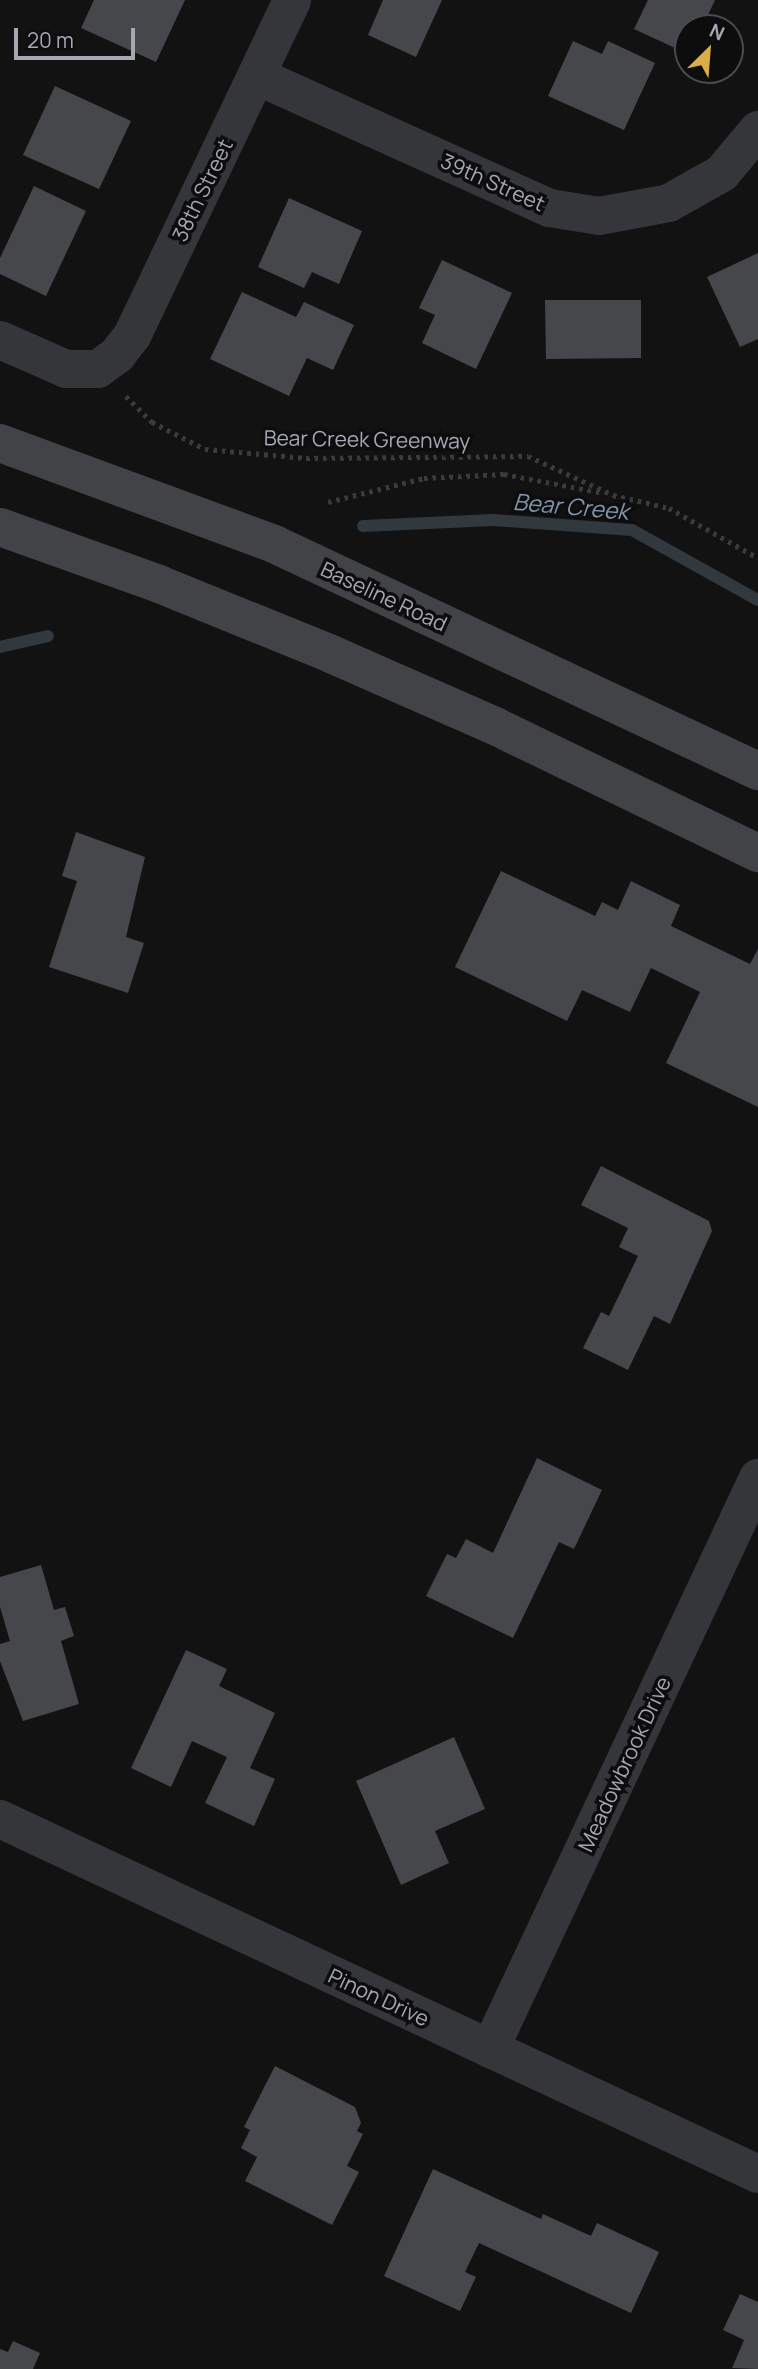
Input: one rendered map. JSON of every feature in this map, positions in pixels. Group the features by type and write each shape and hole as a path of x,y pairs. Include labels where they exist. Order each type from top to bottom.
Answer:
{"main road":[{"name":"Baseline Road","path":"0,443 274,544 758,771"},
{"path":"0,527 159,584 331,654 498,727 758,853"}],"street":[{"name":"38th Street","path":"98,369 132,336 292,0"},
{"name":"39th Street","path":"257,76 550,208 599,216 669,203 722,173 758,131"},
{"path":"0,340 66,369 98,369"},
{"name":"Meadowbrook Drive","path":"490,2049 758,1478"},
{"name":"Pinon Drive","path":"0,1819 758,2174"}],"path":[{"name":"Bear Creek Greenway","path":"98,369 152,422 205,449 306,458 528,456 613,495"},
{"name":"Bear Creek Greenway","path":"328,502 424,478 504,474 669,508 758,558"}],"building":[{"path":"94,0 185,0 156,62 81,28"},
{"path":"383,0 442,0 416,57 368,35"},
{"path":"648,0 715,0 708,14 674,14 674,48 634,29"},
{"path":"573,41 602,54 608,41 655,63 624,130 548,96"},
{"path":"55,86 131,121 99,189 23,155"},
{"path":"34,186 86,211 46,296 0,274 0,258"},
{"path":"289,198 362,231 339,284 312,272 304,288 258,267"},
{"path":"758,253 758,339 740,347 707,277"},
{"path":"442,260 512,293 476,369 422,343 435,315 419,308"},
{"path":"242,292 296,317 304,302 354,325 333,370 307,358 289,396 210,359"},
{"path":"545,300 641,300 641,358 546,359"},
{"path":"76,832 145,857 126,937 144,943 128,993 49,967 77,881 62,876"},
{"path":"501,871 595,916 602,902 618,910 631,881 680,905 671,926 750,964 758,949 758,1107 666,1063 700,992 651,968 630,1012 582,990 567,1021 455,967"},
{"path":"601,1166 709,1221 712,1231 670,1324 654,1316 628,1370 583,1348 601,1312 609,1316 638,1256 619,1247 628,1228 581,1205"},
{"path":"537,1458 602,1490 574,1549 559,1542 513,1638 426,1596 447,1554 456,1558 466,1539 493,1553"},
{"path":"41,1565 54,1610 65,1607 74,1636 61,1641 79,1704 23,1721 0,1661 0,1644 10,1641 0,1607 0,1577"},
{"path":"186,1650 227,1669 219,1686 275,1713 250,1768 275,1779 254,1826 205,1803 227,1757 192,1741 171,1787 131,1768"},
{"path":"454,1737 485,1809 435,1831 449,1863 401,1885 356,1781"},
{"path":"275,2066 355,2107 361,2123 357,2131 363,2134 347,2166 359,2172 332,2225 245,2181 257,2157 241,2148 250,2130 244,2127"},
{"path":"433,2169 541,2219 543,2214 591,2236 597,2223 659,2252 631,2313 479,2243 465,2272 476,2277 460,2311 384,2276"},
{"path":"740,2294 758,2302 758,2369 732,2368 744,2340 723,2330"},
{"path":"13,2341 40,2353 33,2369 0,2369 0,2349 8,2352"}],"waterway":[{"name":"Bear Creek","path":"363,526 493,520 632,530 758,600"},
{"name":"Bear Creek","path":"0,647 48,636"}]}
